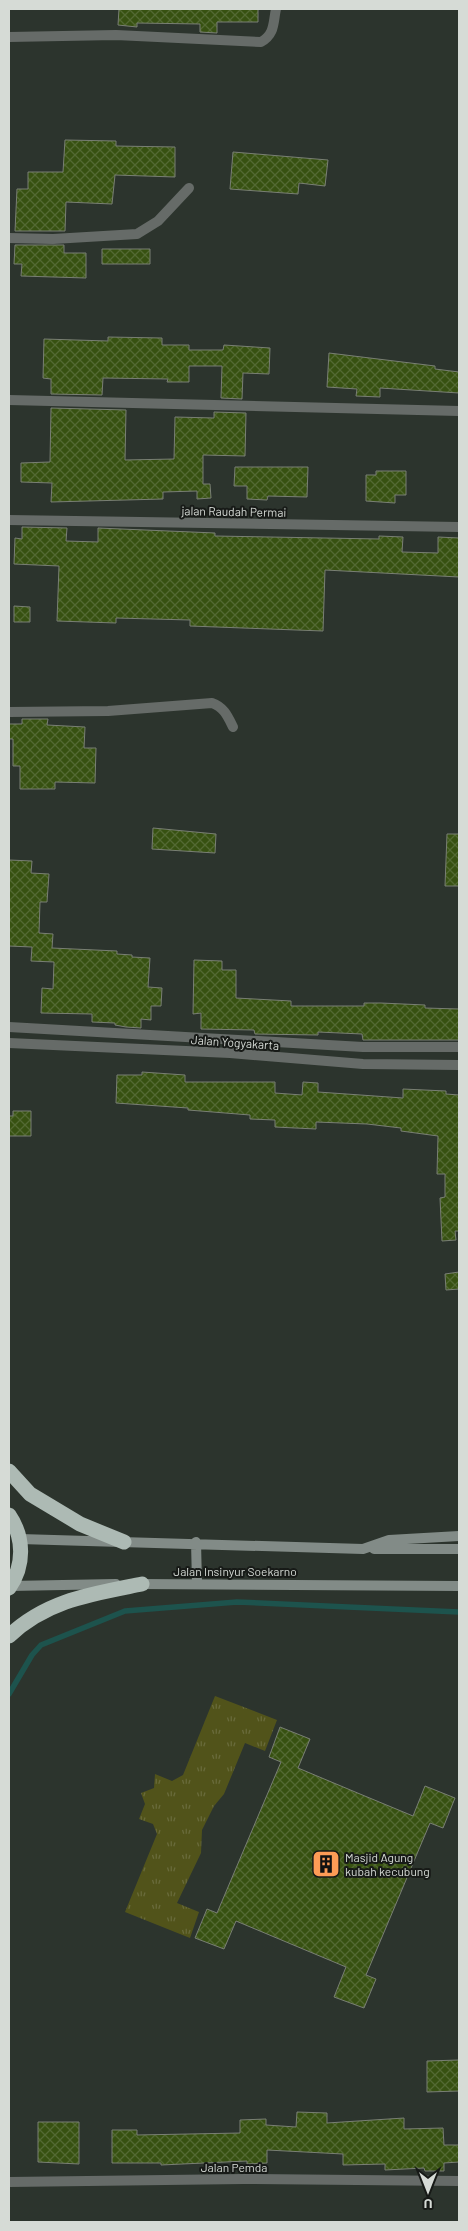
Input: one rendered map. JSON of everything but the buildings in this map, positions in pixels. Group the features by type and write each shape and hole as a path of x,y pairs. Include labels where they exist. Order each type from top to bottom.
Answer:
{"highway":[{"path":"9,1470 30,1494 80,1524 124,1542"},
{"path":"9,1514 20,1540 20,1564 10,1587"},
{"path":"9,1636 46,1608 79,1597 142,1584"}],"street":[{"path":"9,37 116,35 261,42 269,38 274,26 276,9"},
{"path":"9,238 53,239 137,234 158,221 189,188"},
{"path":"9,400 459,412"},
{"name":"jalan Raudah Permai","path":"9,520 459,527"},
{"path":"9,712 108,711 212,703 218,705 226,713 233,727"},
{"path":"9,1027 363,1047 459,1047"},
{"name":"Jalan Yogyakarta","path":"9,1043 230,1053 363,1064 459,1066"},
{"path":"363,1548 389,1540 459,1536"},
{"path":"20,1540 196,1542 363,1548 459,1548"},
{"path":"196,1542 197,1583"},
{"name":"Jalan Insinyur Soekarno","path":"10,1587 197,1583 459,1586"},
{"name":"Jalan Pemda","path":"9,2182 225,2179 459,2181"}],"green space":[{"path":"215,1696 277,1720 265,1751 245,1743 224,1794 214,1806 202,1830 201,1853 177,1903 199,1912 190,1938 125,1912 157,1834 153,1824 139,1819 145,1804 141,1793 154,1788 155,1774 172,1781 183,1775"}],"waterway":[{"path":"9,1694 32,1655 41,1645 125,1611 237,1602 459,1612"}],"place":[{"name":"Masjid Agung kubah kecubung","path":"326,1864"}]}
